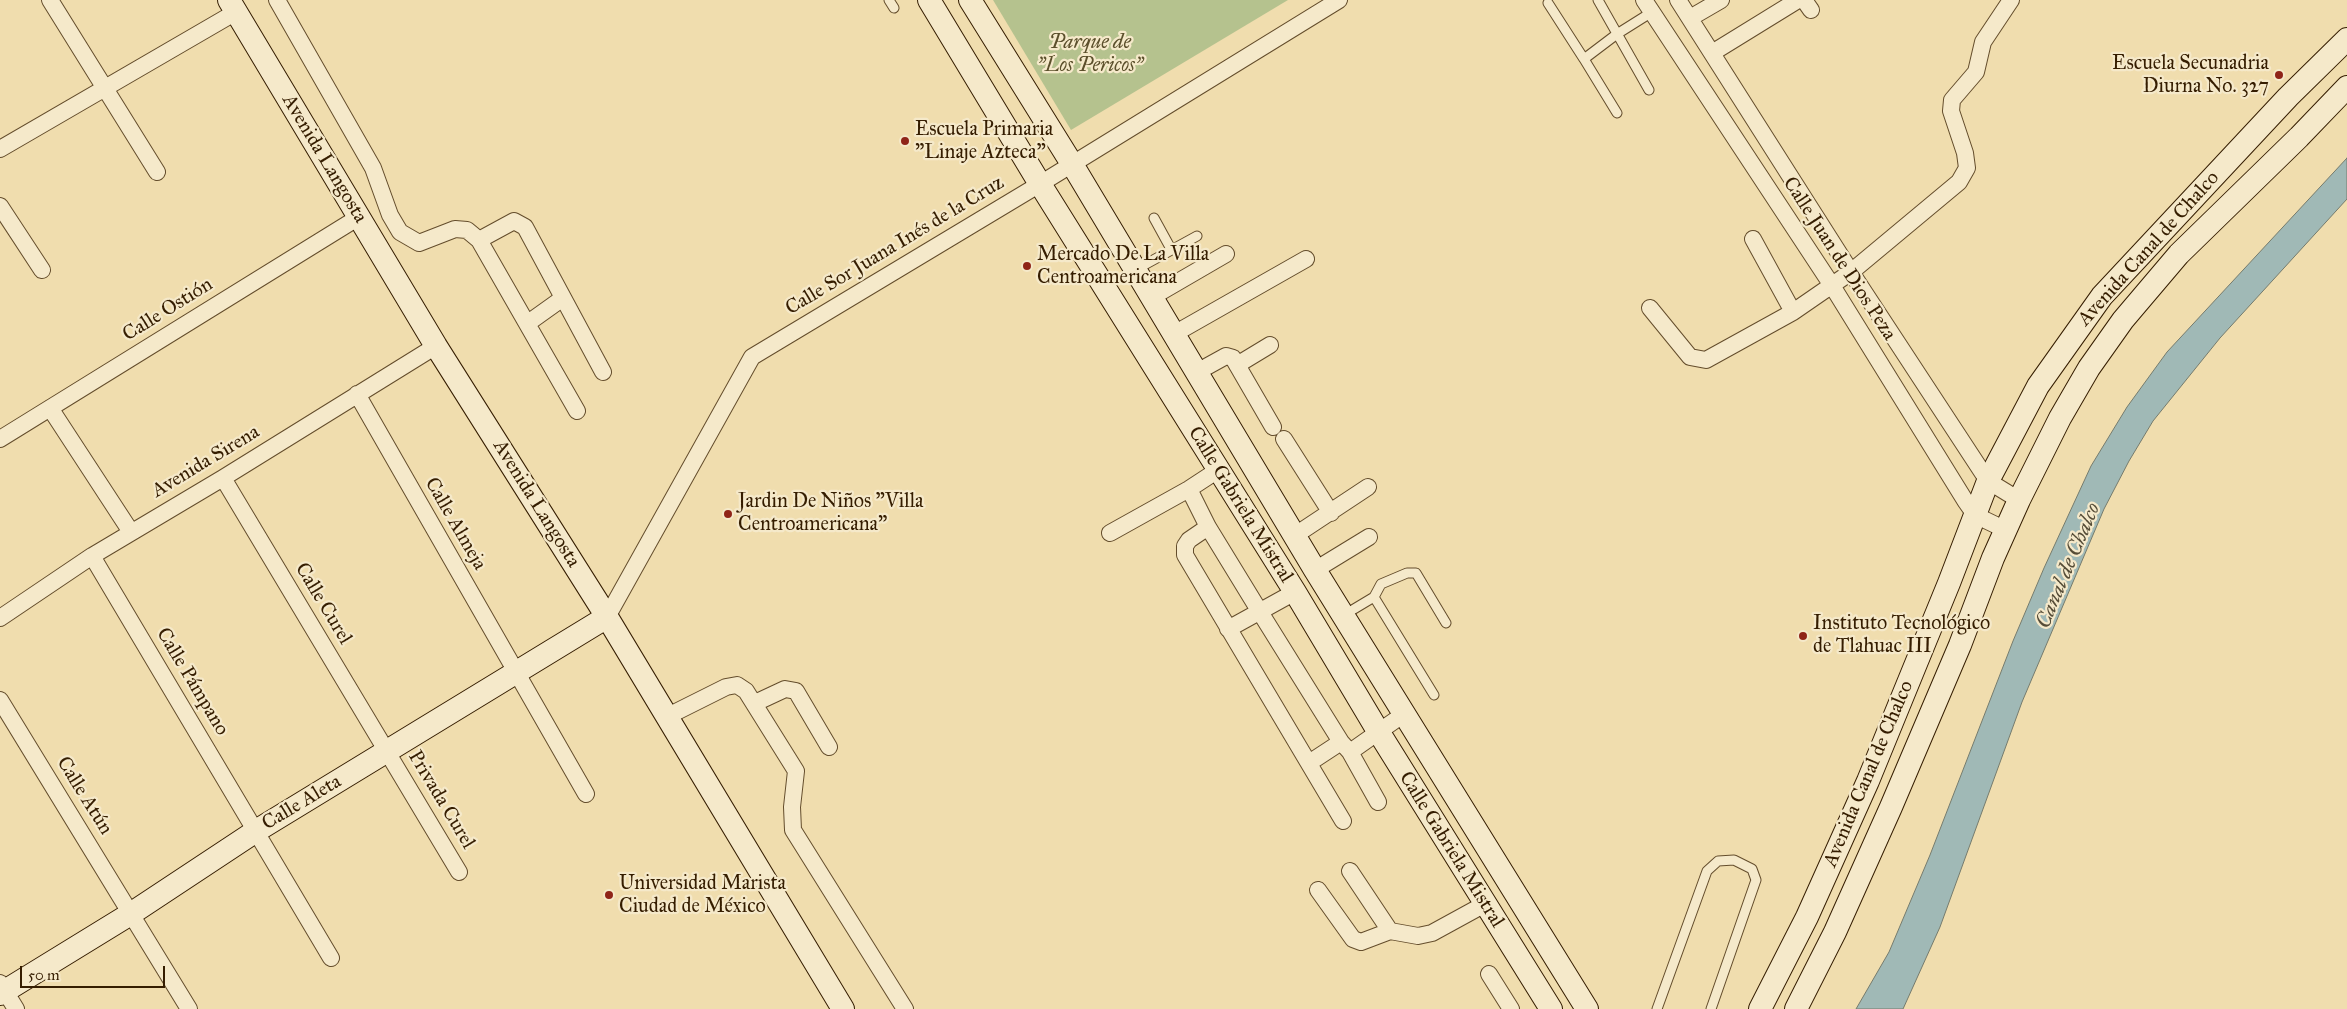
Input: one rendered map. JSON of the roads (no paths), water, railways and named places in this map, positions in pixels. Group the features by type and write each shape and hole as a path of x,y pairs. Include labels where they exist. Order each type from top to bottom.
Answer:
{"street":[{"path":"50,0 157,172"},
{"path":"277,0 372,168 390,215 400,232 419,243 455,229 467,230 479,240 577,411"},
{"name":"Calle Gabriela Mistral","path":"929,0 1040,184 1295,592 1378,731 1551,1009"},
{"name":"Calle Gabriela Mistral","path":"970,0 1072,164 1294,536 1587,1009"},
{"name":"Calle Sor Juana Inés de la Cruz","path":"607,617 752,357 1040,184 1339,0"},
{"name":"Calle Juan de Dios Peza","path":"1678,0 1851,272 1988,481 2019,500"},
{"path":"1690,18 1720,0"},
{"path":"1712,53 1798,0"},
{"path":"1650,308 1690,357 1706,360 1793,312 1851,272 1958,182 1967,168 1965,153 1951,111 1952,100 1976,72 1984,42 2012,0"},
{"path":"0,149 104,89 232,6"},
{"name":"Avenida Langosta","path":"232,6 436,346 607,617 666,718 843,1009"},
{"name":"Calle Juan de Dios Peza","path":"1648,6 1832,284 1975,515"},
{"name":"Avenida Canal de Chalco","path":"1760,1009 1807,917 1868,781 1988,481 2038,386 2102,296 2281,104 2347,39"},
{"name":"Avenida Canal de Chalco","path":"1796,1009 1834,932 1891,807 2019,500 2060,418 2089,368 2122,320 2179,254 2299,137 2347,87"},
{"path":"0,206 42,270"},
{"name":"Calle Ostión","path":"0,439 359,217"},
{"path":"479,240 514,221 519,222 525,227 603,372"},
{"path":"1753,239 1793,312"},
{"path":"1152,297 1226,254"},
{"path":"1174,334 1306,259"},
{"path":"528,323 563,298"},
{"path":"1237,365 1270,345"},
{"name":"Avenida Sirena","path":"0,618 92,556 436,346"},
{"path":"1196,372 1226,356 1233,358 1331,513"},
{"name":"Calle Almeja","path":"357,394 586,794"},
{"path":"50,408 131,532"},
{"path":"1110,533 1189,489 1218,470"},
{"name":"Calle Curel","path":"222,478 386,751"},
{"path":"1294,536 1368,487"},
{"path":"1189,489 1208,527 1346,747 1378,802"},
{"path":"1975,515 2006,530"},
{"path":"1208,527 1188,540 1185,546 1185,555 1343,821"},
{"path":"1315,570 1369,537"},
{"name":"Calle Pámpano","path":"92,556 331,958"},
{"path":"1228,629 1295,592"},
{"name":"Calle Aleta","path":"5,994 256,831 607,617"},
{"path":"666,718 726,687 737,685 746,691 796,771 792,807 793,830 905,1009"},
{"path":"755,703 785,689 796,691 829,747"},
{"name":"Calle Atún","path":"0,700 189,1009"},
{"path":"1309,763 1378,731 1404,714"},
{"name":"Privada Curel","path":"386,751 459,872"},
{"path":"1350,871 1390,931"},
{"path":"1318,890 1353,939 1361,942 1390,931 1418,936 1432,933 1485,904"},
{"path":"1489,974 1511,1009"}],"lane":[{"path":"1598,0 1649,90"},
{"path":"1548,4 1617,113"},
{"path":"1584,59 1617,34 1648,6"},
{"path":"1154,218 1171,249"},
{"path":"1135,270 1197,236"},
{"path":"1344,615 1374,597 1382,584 1407,572 1416,573 1446,624"},
{"path":"1374,597 1434,695"},
{"path":"1657,1009 1707,871 1718,861 1734,860 1752,869 1756,880 1710,1009"}],"water":[{"name":"Canal de Chalco","path":"2347,158 2347,199 2220,338 2153,421 2129,461 2104,509 2022,702 1940,927 1903,1009 1856,1009 1889,952 1930,855 2013,641 2091,466 2127,407 2167,352"}],"place":[{"name":"Escuela Secunadria Diurna No. 327","path":"2279,75"},
{"name":"Escuela Primaria \"Linaje Azteca\"","path":"905,141"},
{"name":"Mercado De La Villa Centroamericana","path":"1027,266"},
{"name":"Jardin De Niños \"Villa Centroamericana\"","path":"728,514"},
{"name":"Instituto Tecnológico de Tlahuac III","path":"1803,636"},
{"name":"Universidad Marista Ciudad de México","path":"609,895"}],"park label":[{"name":"Parque de \"Los Pericos\"","path":"1090,54"}]}
